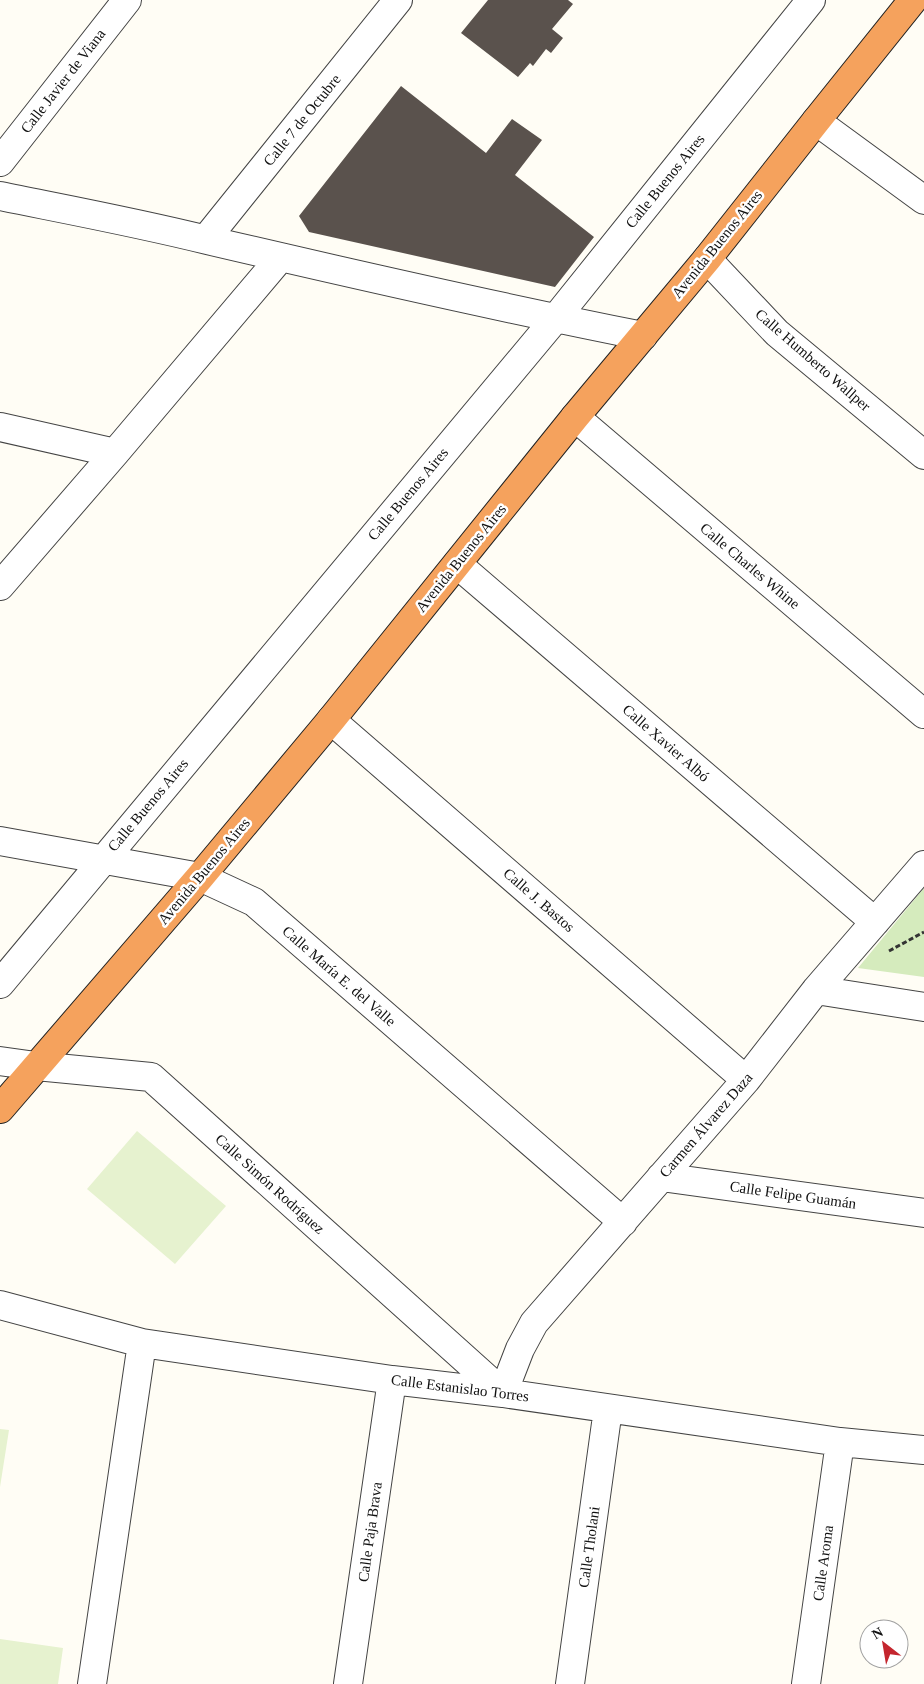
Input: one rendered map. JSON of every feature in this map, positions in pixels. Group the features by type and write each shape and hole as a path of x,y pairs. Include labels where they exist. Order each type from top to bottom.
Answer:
{"highway":[{"name":"Avenida Buenos Aires","path":"0,1109 200,877 331,720 575,417 707,259 913,0"}],"street":[{"name":"Calle Javier de Viana","path":"0,162 126,0"},
{"name":"Calle 7 de Octubre","path":"206,239 398,0"},
{"name":"Calle Buenos Aires","path":"0,984 555,319 811,0"},
{"path":"816,121 920,192"},
{"path":"0,196 206,239 280,258 555,319 643,336"},
{"path":"0,586 280,258"},
{"name":"Calle Humberto Wallper","path":"707,259 778,333 924,455"},
{"name":"Calle Charles Whine","path":"575,417 924,714"},
{"path":"0,427 115,453"},
{"name":"Calle Xavier Albó","path":"457,564 874,922"},
{"name":"Calle J. Bastos","path":"331,720 746,1080"},
{"name":"Calle María E. del Valle","path":"0,841 200,877 254,902 623,1222"},
{"name":"Carmen Álvarez Daza","path":"503,1393 520,1349 534,1323 746,1080 816,990 924,864"},
{"path":"816,990 924,1007"},
{"name":"Calle Simón Rodríguez","path":"0,1061 152,1077 503,1393"},
{"name":"Calle Felipe Guamán","path":"661,1177 924,1213"},
{"name":"Calle Estanislao Torres","path":"0,1305 142,1343 392,1380 503,1393 840,1442 924,1450"},
{"path":"92,1684 142,1343"},
{"name":"Calle Paja Brava","path":"348,1684 392,1380"},
{"name":"Calle Tholani","path":"570,1684 608,1409"},
{"name":"Calle Aroma","path":"806,1684 840,1442"}],"path":[{"path":"882,954 924,932"}],"green space":[{"path":"924,888 924,977 858,968"},
{"path":"137,1131 226,1206 175,1264 87,1189"},
{"path":"0,1429 9,1430 0,1487"},
{"path":"0,1639 63,1648 58,1684 0,1684"}],"building":[{"path":"488,0 568,0 573,4 552,29 563,38 551,53 546,49 533,66 530,63 518,77 461,33"},
{"path":"401,86 486,153 512,119 542,140 515,175 594,237 555,287 309,232 299,216"}]}
